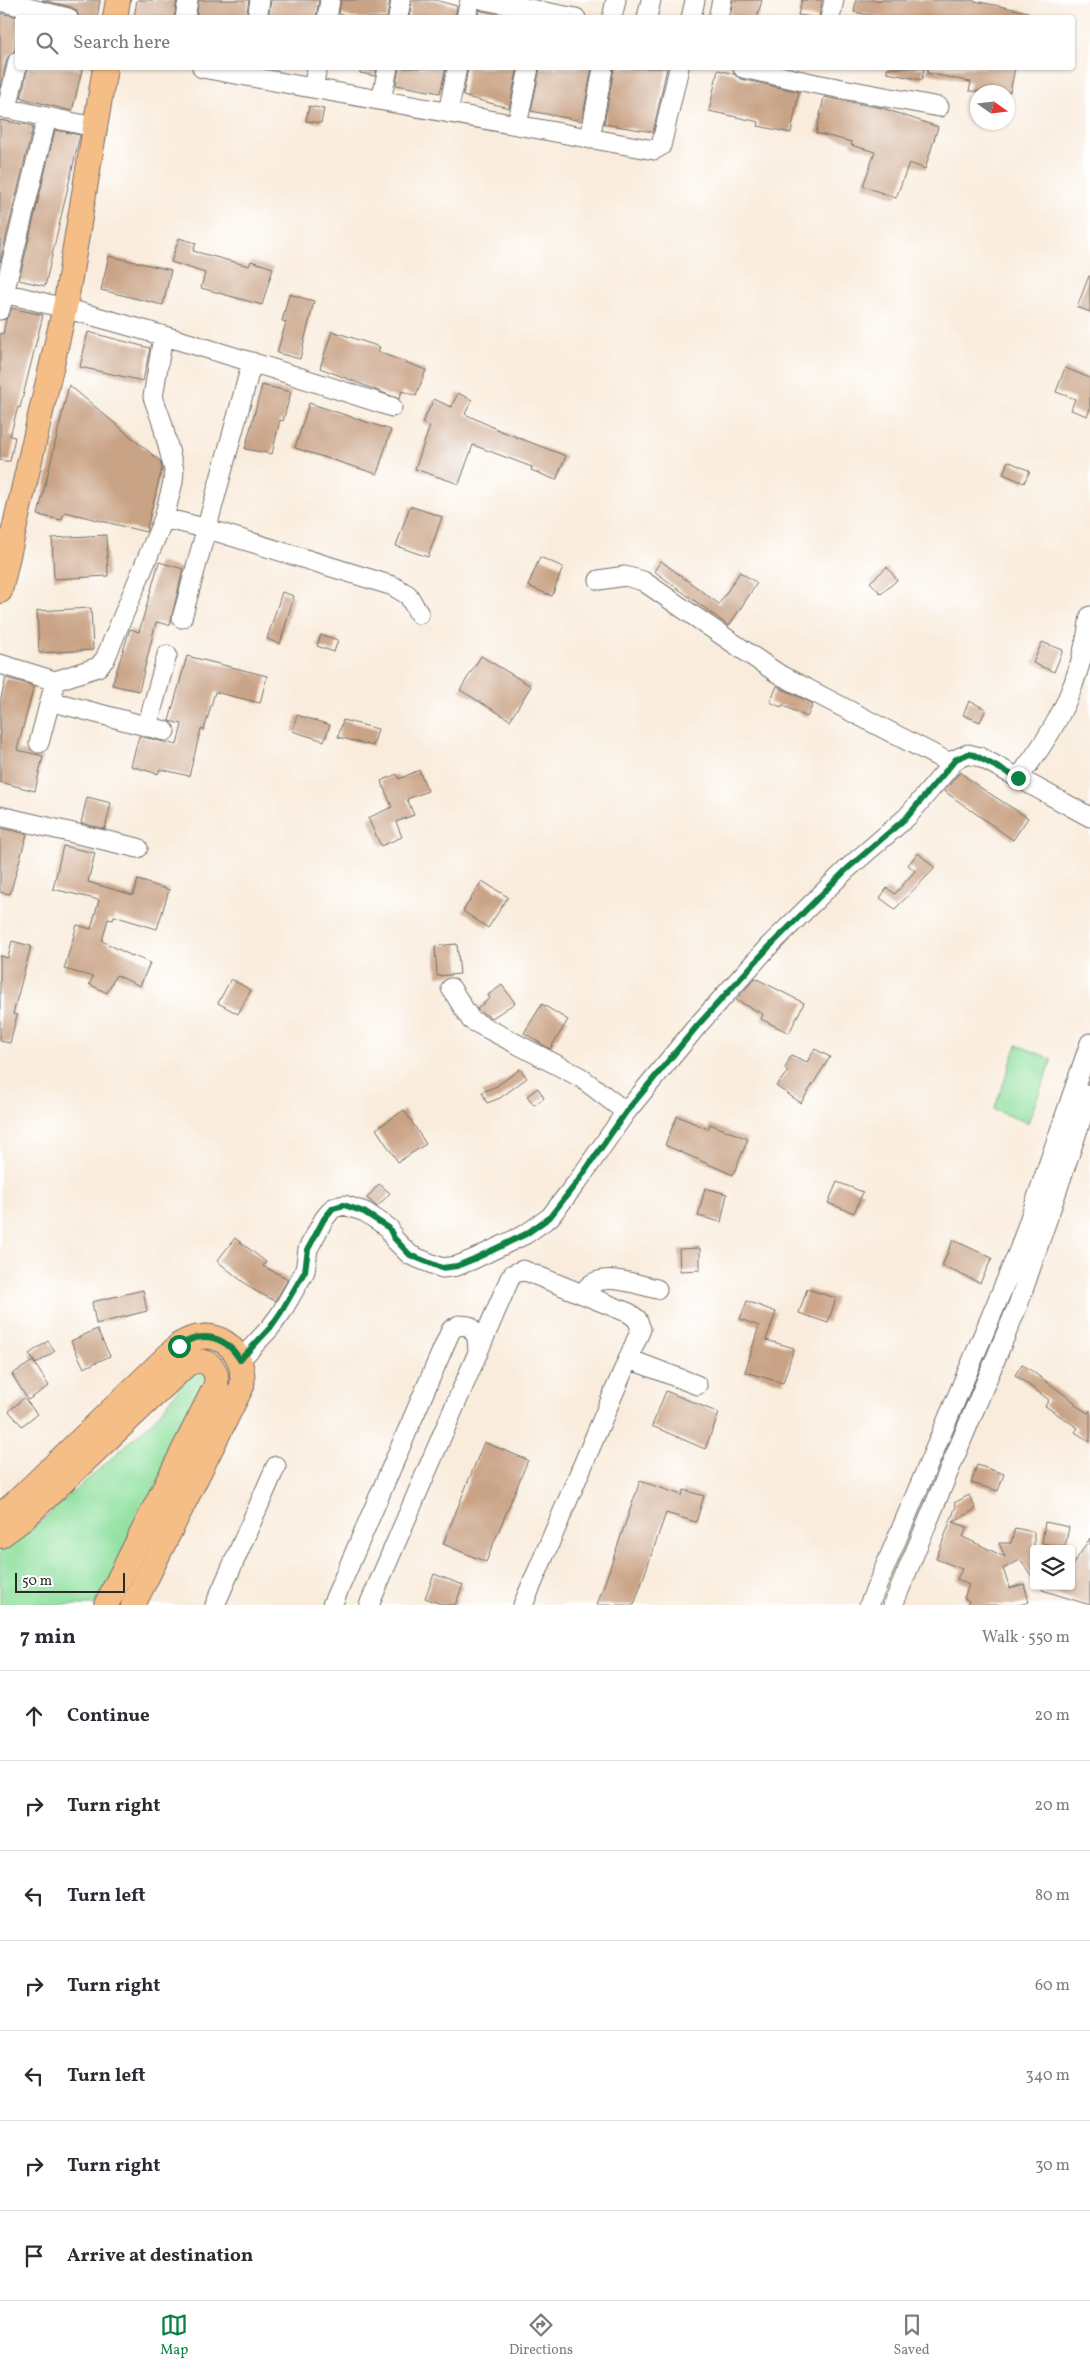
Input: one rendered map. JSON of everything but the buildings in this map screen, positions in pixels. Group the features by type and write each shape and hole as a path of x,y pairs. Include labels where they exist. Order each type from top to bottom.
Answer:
{"main road":[{"path":"115,15 118,0"},
{"path":"0,591 6,541 65,307 105,70"},
{"path":"0,1516 186,1340 204,1336 213,1337 229,1345 240,1360 243,1377 238,1395 133,1605"},
{"path":"0,1536 22,1520 187,1364 198,1360 209,1364 216,1373 216,1385 106,1605"}],"street":[{"path":"186,15 188,0"},
{"path":"258,15 260,0"},
{"path":"328,15 330,0"},
{"path":"398,15 401,0"},
{"path":"467,15 470,0"},
{"path":"484,0 563,15"},
{"path":"613,15 616,0"},
{"path":"648,15 651,0"},
{"path":"692,15 695,0"},
{"path":"719,15 722,0"},
{"path":"831,15 834,0"},
{"path":"0,1 56,15"},
{"path":"15,70 4,108 94,127"},
{"path":"224,70 247,72 313,88 651,150 660,148 679,70"},
{"path":"313,88 317,70"},
{"path":"381,100 388,70"},
{"path":"448,113 457,70"},
{"path":"517,125 529,70"},
{"path":"590,139 603,70"},
{"path":"762,70 818,76 939,107"},
{"path":"47,117 1,298 65,307 252,362 392,407"},
{"path":"0,664 55,681 98,667 105,659 164,518 174,470 162,422 152,397 163,336"},
{"path":"182,618 208,529 252,362"},
{"path":"164,518 208,529 393,586 408,595 419,614"},
{"path":"599,580 625,576 643,581 777,674 952,764"},
{"path":"1018,778 1046,741 1068,700 1079,672 1090,616"},
{"path":"50,700 156,729 167,655"},
{"path":"39,743 55,681"},
{"path":"240,1360 270,1328 281,1312 305,1271 308,1249 324,1219 333,1208 344,1205 364,1212 389,1228 394,1238 410,1255 442,1268 457,1266 526,1234 550,1217 578,1181 626,1112 698,1025 768,948 847,869 907,817 952,764 962,756 974,755 1090,817"},
{"path":"0,816 138,848"},
{"path":"452,988 472,1020 580,1077 626,1112"},
{"path":"869,1605 1004,1287 1041,1188 1090,1043"},
{"path":"893,1605 1018,1305 1090,1094"},
{"path":"369,1605 510,1278 518,1271 528,1270 629,1313 637,1319 640,1334 523,1605"},
{"path":"583,1294 590,1283 601,1279 657,1288"},
{"path":"332,1605 448,1334 455,1327 468,1326 493,1318"},
{"path":"468,1326 477,1337 478,1353"},
{"path":"629,1359 697,1385"},
{"path":"215,1605 276,1466"}],"green space":[{"path":"1017,1045 1052,1059 1028,1123 994,1110"},
{"path":"196,1368 212,1373 97,1605 0,1605 0,1550 33,1528 152,1422"}],"route":[{"path":"179,1346 186,1340 195,1337 213,1337 229,1345 240,1360 270,1328 281,1312 305,1271 308,1249 324,1219 333,1208 344,1205 364,1212 389,1228 394,1238 410,1255 442,1268 457,1266 526,1234 550,1217 578,1181 626,1112 698,1025 768,948 847,869 907,817 956,759 968,754 974,755 1018,778"}]}
